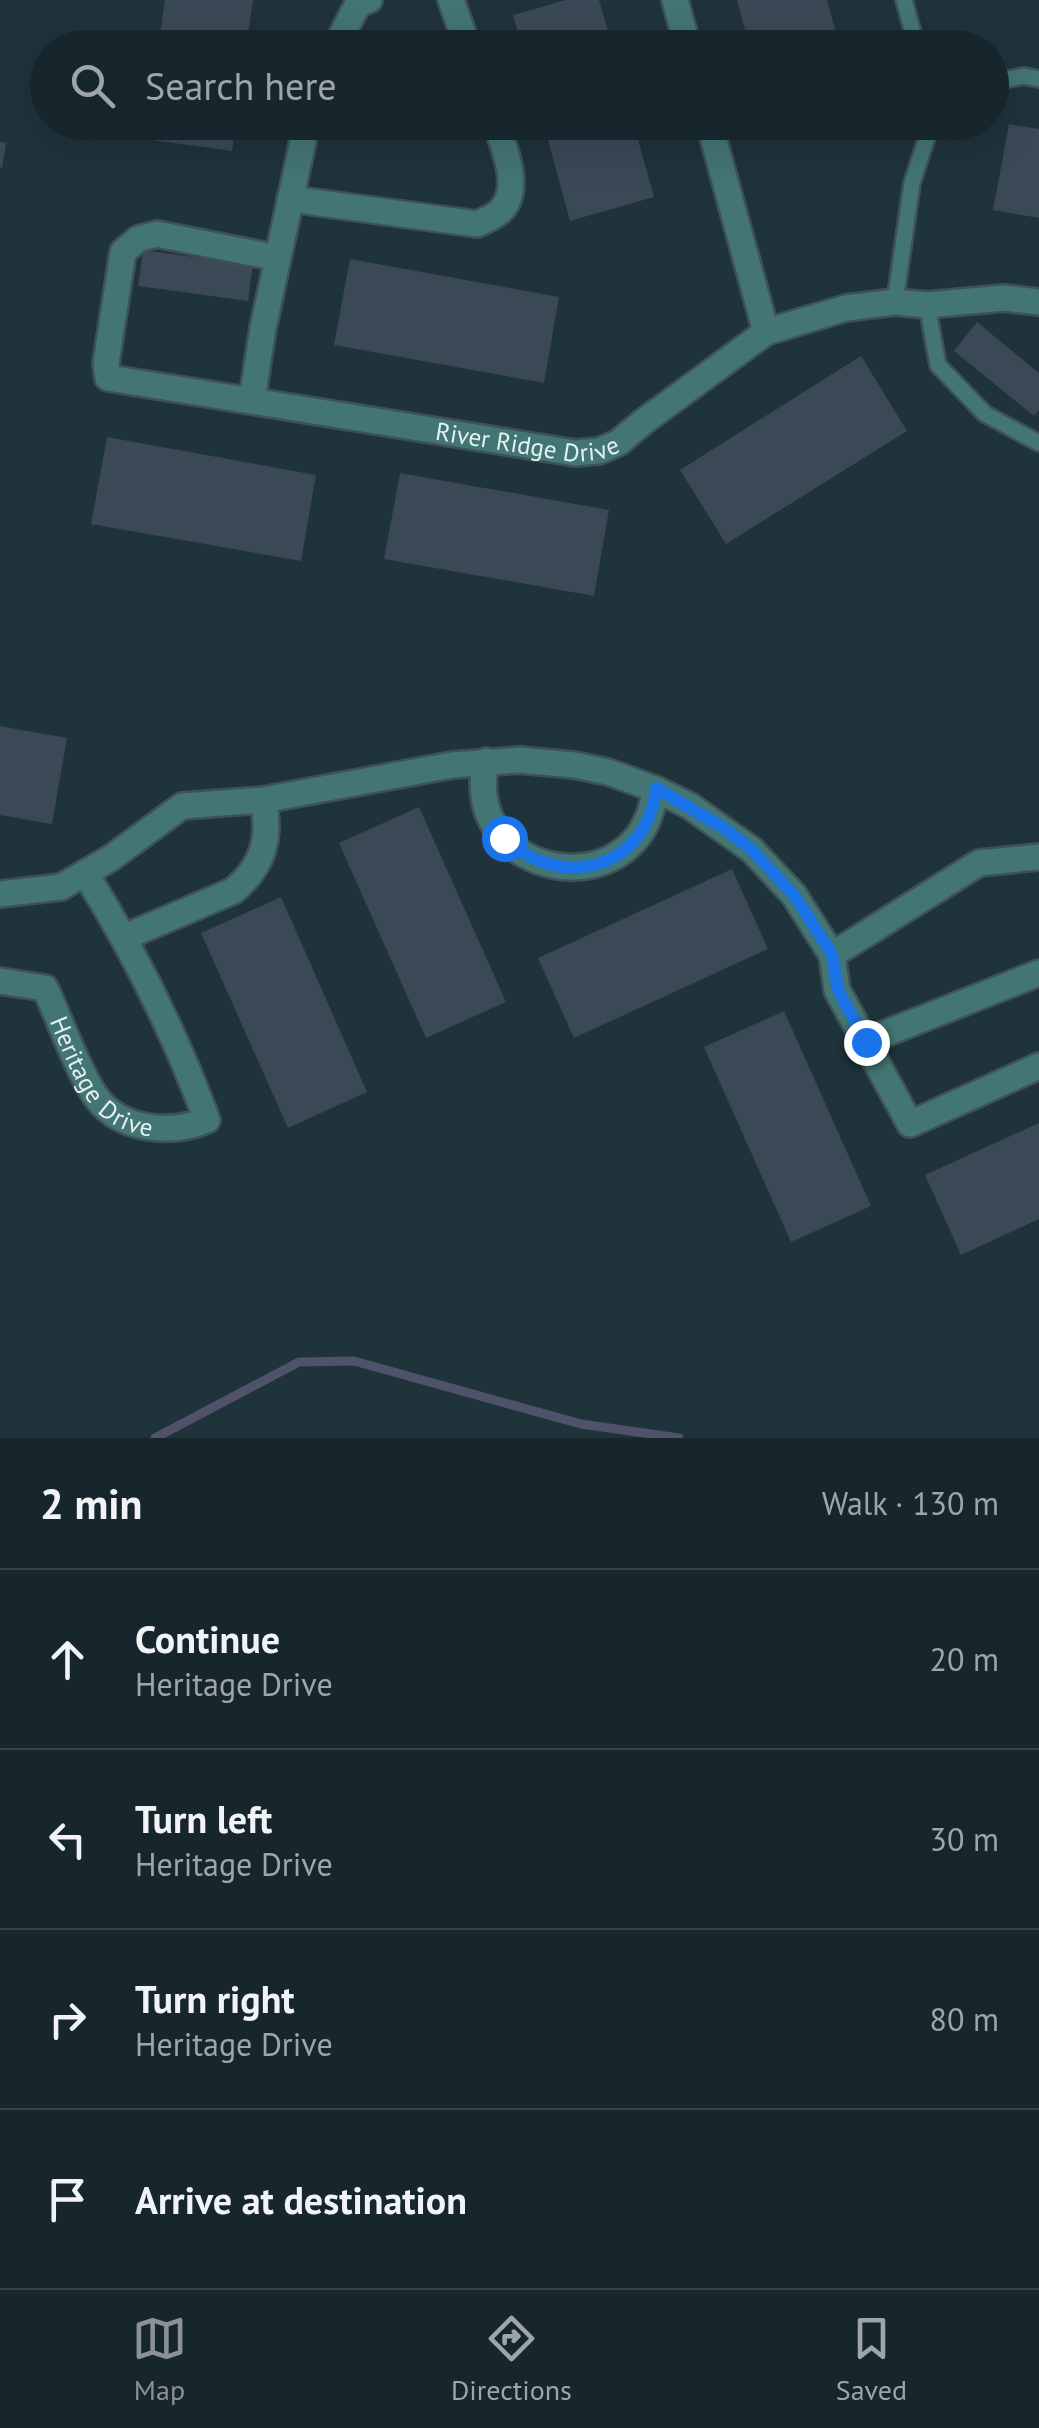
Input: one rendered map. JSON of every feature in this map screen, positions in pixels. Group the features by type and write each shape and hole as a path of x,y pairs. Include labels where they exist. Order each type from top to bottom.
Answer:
{"street":[{"path":"344,30 358,4 368,0"},
{"path":"451,0 462,30"},
{"path":"675,0 683,30"},
{"path":"252,400 303,140"},
{"path":"290,199 477,224 501,212 511,188 501,140"},
{"path":"714,140 766,332"},
{"name":"River Ridge Drive","path":"278,258 156,234 138,239 123,252 106,363 108,378 576,453 599,451 618,443 766,332 846,308 895,302 927,305 1004,298 1039,302"},
{"path":"486,761 482,776 487,809 504,838 530,859 562,868 595,865 625,849 647,824 656,788"},
{"path":"0,894 61,888 182,806 263,800 486,761 574,765 656,788 690,806 752,850 794,895 832,954 838,990 910,1124 1039,1066"},
{"path":"125,937 233,891 243,883 257,865 267,840 263,800"},
{"path":"832,954 979,863 1039,857"},
{"name":"Heritage Drive","path":"0,980 45,988 94,1095 123,1118 148,1128 178,1128 207,1120 125,937 85,873"},
{"path":"866,1042 1039,973"}],"lane":[{"path":"904,0 912,30"},
{"path":"1009,79 1039,79"},
{"path":"895,302 912,184 926,140"},
{"path":"927,305 938,364 985,414 1039,443"}],"building":[{"path":"165,0 253,0 249,30 161,30"},
{"path":"566,0 599,0 608,30 517,30 513,15"},
{"path":"737,0 827,0 835,30 745,30"},
{"path":"1009,124 1039,129 1039,218 993,210"},
{"path":"152,140 234,140 232,151"},
{"path":"548,140 638,140 654,197 570,221"},
{"path":"0,142 6,143 2,168 0,167"},
{"path":"143,250 253,265 248,301 138,286"},
{"path":"350,259 559,297 544,383 334,345"},
{"path":"977,322 1039,373 1039,410 1034,416 954,351"},
{"path":"861,356 907,431 726,544 680,470"},
{"path":"107,437 316,475 301,561 91,524"},
{"path":"400,473 609,510 594,596 384,559"},
{"path":"0,726 67,738 52,824 0,815"},
{"path":"419,807 506,1002 426,1038 339,843"},
{"path":"732,869 768,949 574,1038 538,958"},
{"path":"281,897 367,1092 288,1128 201,933"},
{"path":"784,1011 871,1206 791,1242 704,1047"},
{"path":"1039,1123 1039,1219 961,1255 925,1175"}],"waterway":[{"path":"155,1438 299,1362 354,1361 581,1424 679,1438"}],"route":[{"path":"504,838 530,859 578,868 611,858 637,838 654,808 656,788 690,806 752,850 794,895 832,954 838,990 866,1042"}]}
